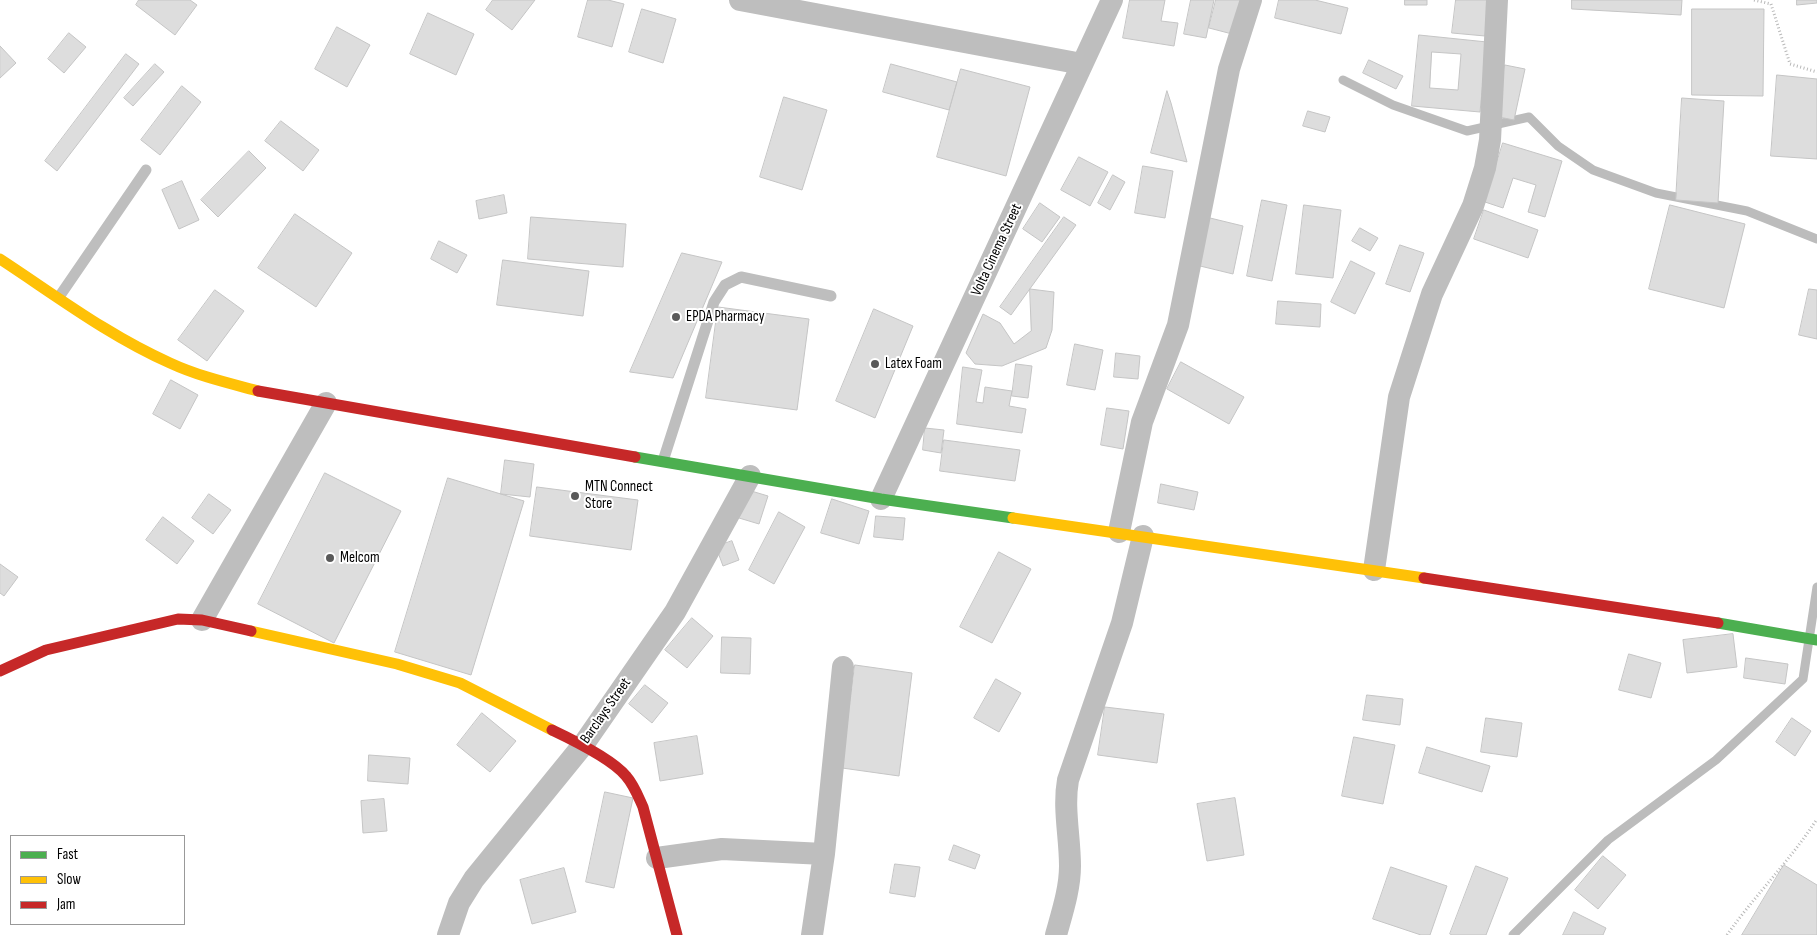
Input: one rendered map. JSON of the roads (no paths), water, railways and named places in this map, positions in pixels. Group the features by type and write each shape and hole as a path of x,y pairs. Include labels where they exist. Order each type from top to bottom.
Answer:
{"main road":[{"path":"2,263 121,338 170,363 221,382 326,403 881,499 1119,532 1660,613 1817,640"},
{"path":"0,671 46,650 178,618 202,620 397,664 460,683 582,745 625,774 636,790 643,807 677,935"}],"street":[{"path":"740,0 1082,64"},
{"name":"Volta Cinema Street","path":"881,499 1112,0"},
{"path":"1119,532 1142,422 1178,325 1229,69 1251,0"},
{"path":"1374,570 1399,397 1432,294 1472,206 1485,168 1490,140 1497,0"},
{"path":"202,620 326,403"},
{"name":"Barclays Street","path":"448,935 460,903 474,879 582,745 675,612 750,476"},
{"path":"1056,935 1064,909 1070,868 1065,796 1068,780 1122,622 1144,536"},
{"path":"812,935 824,854 843,667"},
{"path":"657,858 722,850 824,854"}],"lane":[{"path":"58,297 146,170"},
{"path":"663,461 714,302 725,285 741,277 831,296"}],"waterway":[{"path":"1343,80 1393,105 1467,131 1529,117 1558,146 1593,170 1656,193 1747,211 1817,239"},
{"path":"1513,935 1608,840 1716,760 1803,679 1817,587"}],"place":[{"name":"EPDA Pharmacy","path":"676,317"},
{"name":"Latex Foam","path":"875,364"},
{"name":"MTN Connect Store","path":"575,496"},
{"name":"Melcom","path":"330,558"}]}
